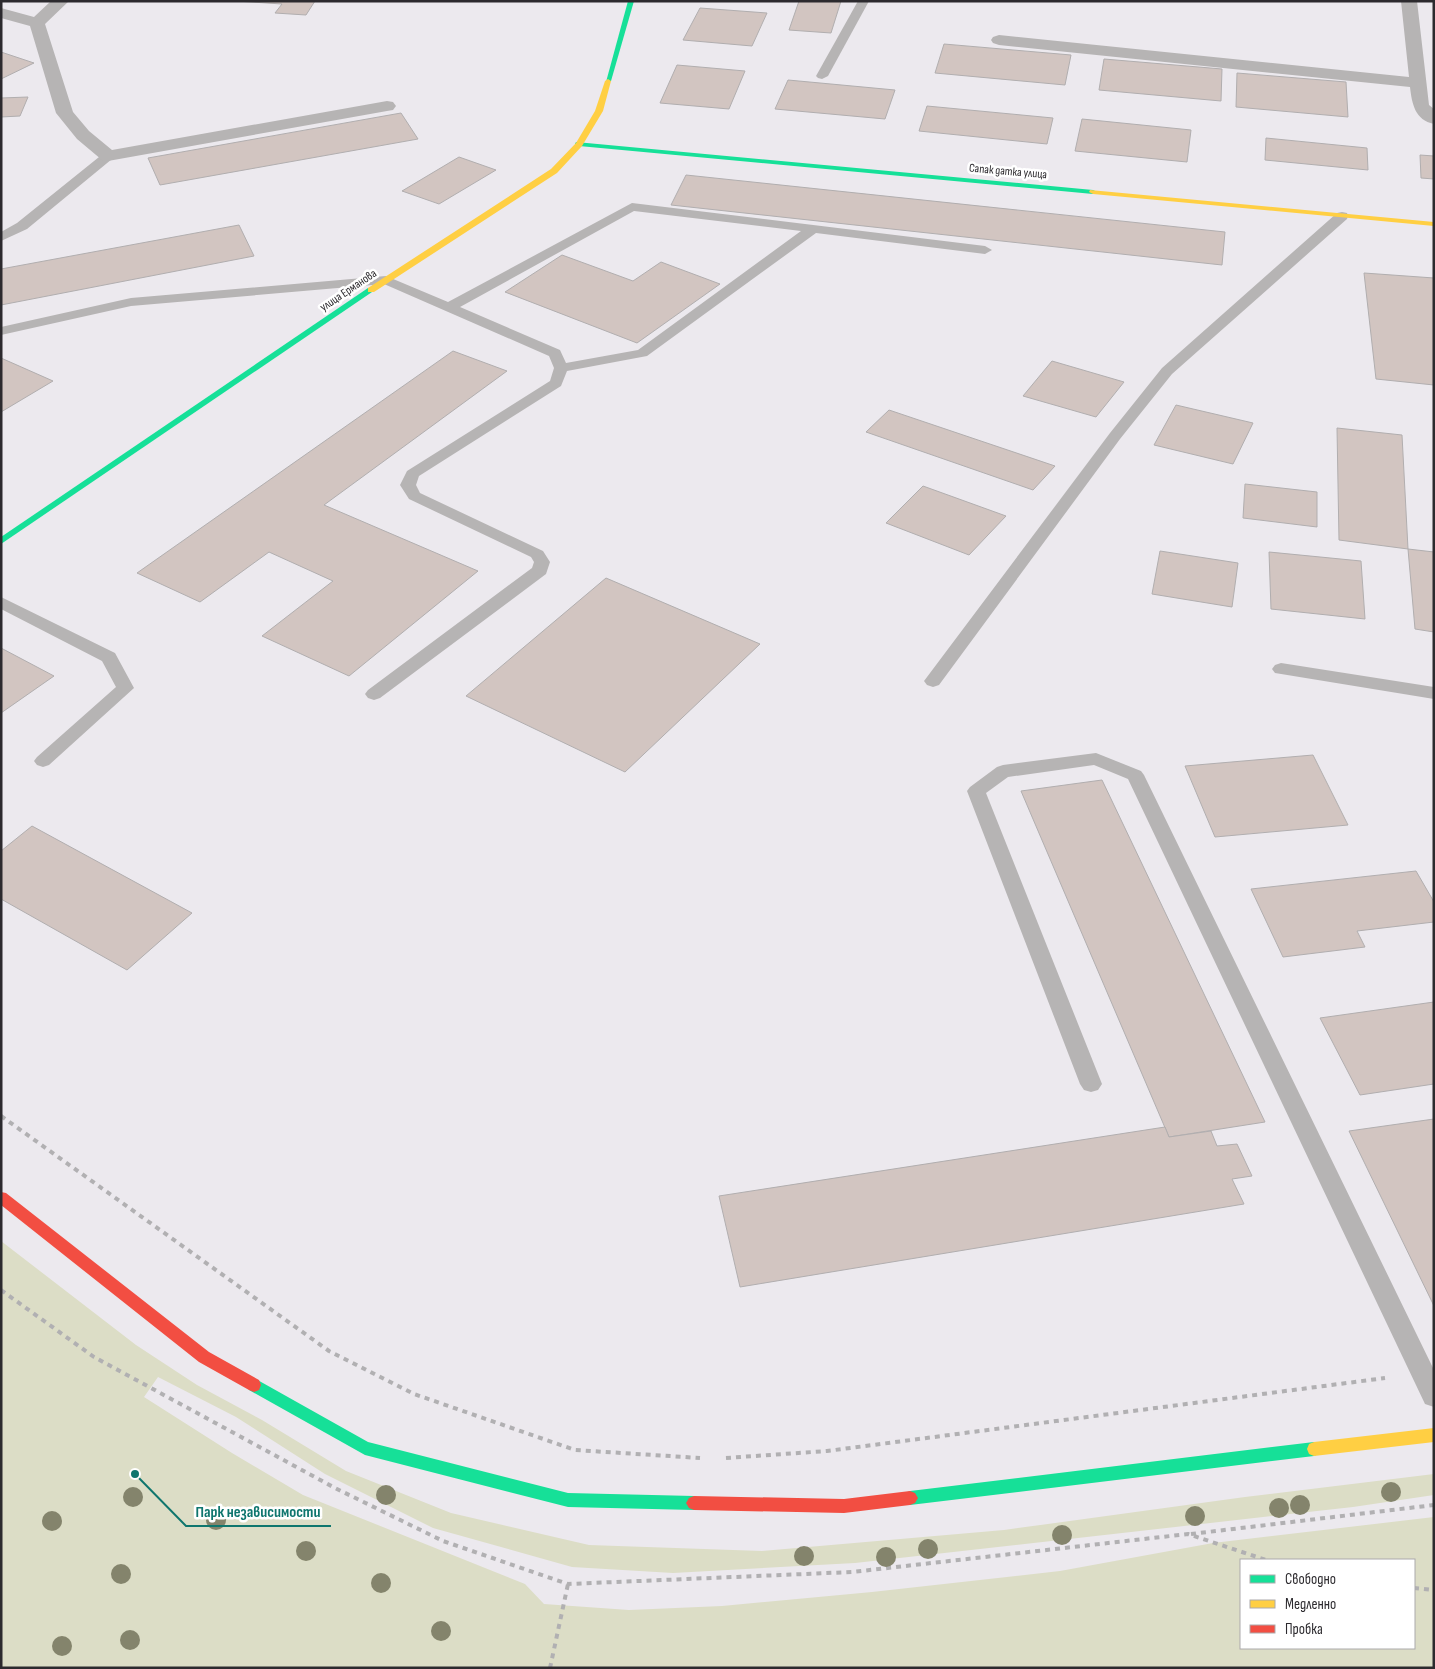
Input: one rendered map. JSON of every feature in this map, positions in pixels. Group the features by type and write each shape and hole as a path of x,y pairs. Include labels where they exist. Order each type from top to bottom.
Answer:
{"street":[{"path":"37,23 61,1"},
{"name":"улица Ерманова","path":"1,541 386,280 554,171 579,144 599,111 631,1"},
{"path":"1409,1 1421,107 1434,119"},
{"path":"1,13 37,23"},
{"path":"37,23 65,113 83,135 108,156 386,106"},
{"path":"999,40 1418,83"},
{"name":"Сапак датка улица","path":"579,144 1434,224"},
{"path":"1,1197 204,1357 365,1448 568,1500 844,1506 1434,1435"}],"lane":[{"path":"822,76 864,1"},
{"path":"1,237 22,226 108,156"},
{"path":"449,307 632,207 985,250"},
{"path":"933,681 1115,436 1167,371 1342,216"},
{"path":"561,368 642,353 814,229"},
{"path":"1,331 131,302 386,280 555,353 561,368 556,383 412,474 408,485 414,496 537,554 542,562 540,570 374,694"},
{"path":"1,602 109,658 125,688 43,761"},
{"path":"1281,669 1434,693"},
{"path":"1090,1084 976,791 1003,772 1096,759 1135,775 1434,1396"}],"path":[{"path":"1,1116 329,1351 414,1394 575,1450 710,1458"},
{"path":"1,1290 94,1357 335,1488 442,1541 568,1584 852,1572 1434,1505"},
{"path":"719,1459 827,1451 1422,1373"},
{"path":"1188,1534 1263,1559"},
{"path":"550,1668 568,1584"},
{"path":"1415,1588 1434,1590"}],"green space":[{"path":"1,1241 136,1345 197,1385 262,1420 346,1471 451,1513 589,1545 762,1551 1004,1530 1245,1497 1434,1474 1434,1495 1353,1507 855,1563 673,1573 572,1567 433,1528 325,1474 236,1417 158,1377 144,1397 303,1495 525,1584 544,1604 629,1610 722,1606 872,1592 1060,1571 1213,1543 1434,1517 1434,1668 1,1668"}],"building":[{"path":"236,1 315,1 306,15 275,13 282,4"},
{"path":"799,1 841,1 831,33 789,30"},
{"path":"700,8 767,13 752,46 683,40"},
{"path":"944,44 1071,55 1065,85 935,73"},
{"path":"1,52 34,63 1,79"},
{"path":"1104,59 1222,69 1221,101 1099,90"},
{"path":"677,65 745,71 729,109 660,103"},
{"path":"1237,73 1346,82 1348,117 1236,107"},
{"path":"788,80 895,90 885,119 775,109"},
{"path":"28,97 20,116 1,117 1,98"},
{"path":"927,106 1053,118 1047,144 919,131"},
{"path":"401,113 418,139 160,185 148,158"},
{"path":"1082,119 1191,130 1187,162 1075,151"},
{"path":"1266,138 1367,148 1368,170 1265,160"},
{"path":"1420,155 1434,156 1434,179 1421,178"},
{"path":"459,157 496,170 439,204 402,191"},
{"path":"686,175 1225,232 1222,265 671,205"},
{"path":"239,225 254,256 1,305 1,269"},
{"path":"562,255 633,281 661,262 720,284 637,343 505,292"},
{"path":"1364,273 1434,278 1434,385 1376,379"},
{"path":"453,351 507,371 324,505 478,571 349,676 262,636 333,581 269,552 200,602 137,573"},
{"path":"1,358 53,381 1,412"},
{"path":"1052,361 1124,382 1096,417 1023,396"},
{"path":"1176,405 1253,423 1233,464 1154,445"},
{"path":"889,410 1055,466 1033,490 866,432"},
{"path":"1337,428 1402,435 1408,549 1339,540"},
{"path":"1245,484 1317,492 1317,527 1243,518"},
{"path":"923,486 1006,516 969,555 886,523"},
{"path":"1408,549 1434,552 1434,632 1415,629"},
{"path":"1160,551 1238,563 1232,607 1152,594"},
{"path":"1269,552 1361,561 1365,619 1271,609"},
{"path":"606,578 760,644 625,772 466,696"},
{"path":"1,648 54,676 1,713"},
{"path":"1313,755 1348,825 1215,837 1185,766"},
{"path":"1102,780 1265,1122 1169,1137 1021,791"},
{"path":"32,826 192,913 127,970 1,899 1,851"},
{"path":"1416,871 1434,902 1434,922 1357,931 1365,947 1283,957 1251,889"},
{"path":"1434,1002 1434,1084 1360,1095 1320,1018"},
{"path":"1434,1119 1434,1306 1349,1131"},
{"path":"1165,1127 1169,1137 1211,1131 1217,1146 1237,1144 1252,1176 1232,1179 1244,1204 740,1287 719,1196"}],"traffic: fast":[{"path":"608,81 631,1"},
{"path":"579,144 1093,192"},
{"path":"1,541 371,290"},
{"path":"254,1385 365,1448 568,1500 694,1503"},
{"path":"910,1498 1314,1449"}],"traffic: slow":[{"path":"371,290 554,171 579,144 599,111 608,81"},
{"path":"1093,192 1434,224"},
{"path":"1314,1449 1434,1435"}],"traffic: jam":[{"path":"1,1197 204,1357 254,1385"},
{"path":"694,1503 844,1506 910,1498"}],"place":[{"name":"Парк независимости","path":"135,1474"}]}
